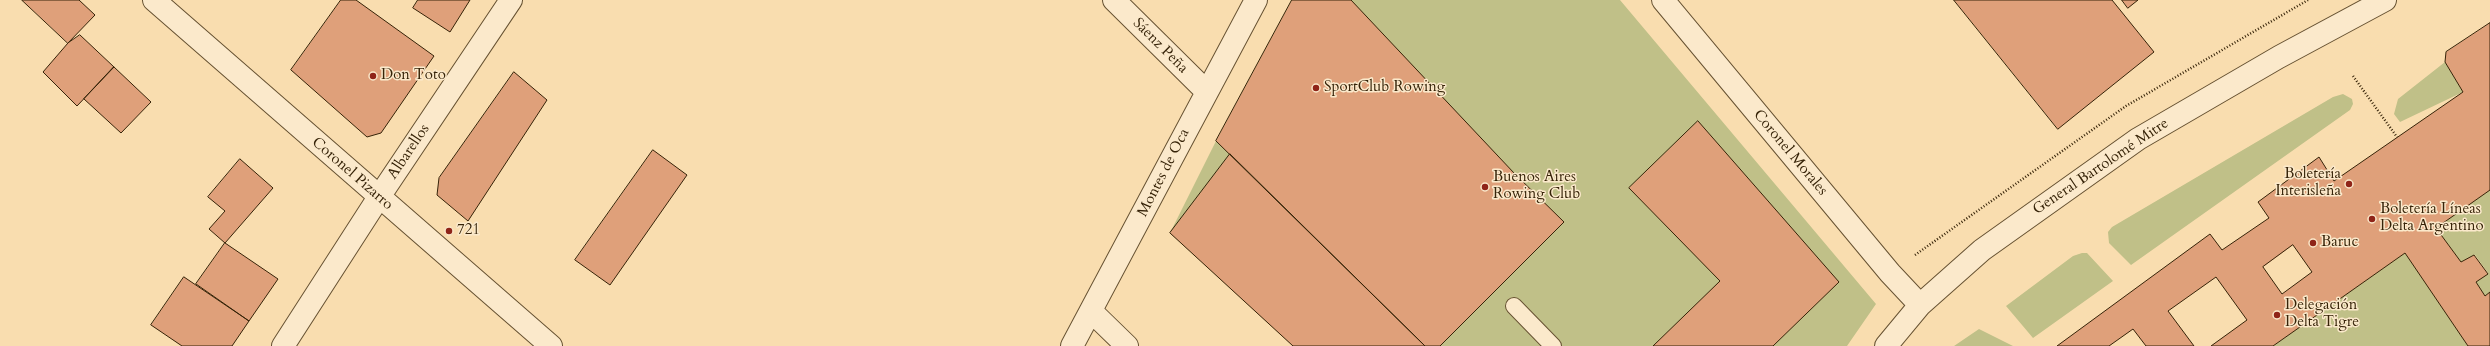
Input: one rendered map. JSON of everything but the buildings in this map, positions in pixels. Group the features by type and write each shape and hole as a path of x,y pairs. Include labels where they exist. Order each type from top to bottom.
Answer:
{"street":[{"name":"Coronel Pizarro","path":"154,0 551,346"},
{"name":"Albarellos","path":"282,346 379,197 511,0"},
{"name":"Sáenz Peña","path":"1114,0 1206,91"},
{"name":"Montes de Oca","path":"1072,346 1147,209 1206,91 1256,0"},
{"name":"Coronel Morales","path":"1663,0 1890,273 1920,305"},
{"name":"General Bartolomé Mitre","path":"1886,346 1920,305 1982,250 2138,139 2279,57 2385,0"},
{"path":"1091,311 1127,346"}],"lane":[{"path":"1514,306 1552,346"}],"path":[{"path":"2353,76 2397,138"}],"green space":[{"name":"Buenos Aires Rowing Club","path":"1292,0 1620,0 1876,304 1847,346 1293,346 1170,233 1216,141"},
{"path":"2445,62 2463,92 2400,122 2394,114 2398,99"},
{"path":"2343,94 2352,99 2353,104 2350,110 2131,265 2109,243 2108,232 2112,227 2333,97"},
{"path":"2490,190 2490,292 2485,296 2476,282 2488,273 2475,255 2461,262 2436,228"},
{"path":"2087,253 2113,281 2033,338 2006,306 2073,256"},
{"path":"2405,253 2468,346 2273,346"},
{"path":"1979,329 2013,346 1954,346"}],"place":[{"name":"Don Toto","path":"373,76"},
{"name":"SportClub Rowing","path":"1316,88"},
{"name":"Boletería Interisleña","path":"2349,184"},
{"name":"Buenos Aires Rowing Club","path":"1485,187"},
{"name":"Boletería Líneas Delta Argentino","path":"2372,219"},
{"name":"721","path":"449,231"},
{"name":"Baruc","path":"2313,243"},
{"name":"Delegación Delta Tigre","path":"2277,315"}]}
